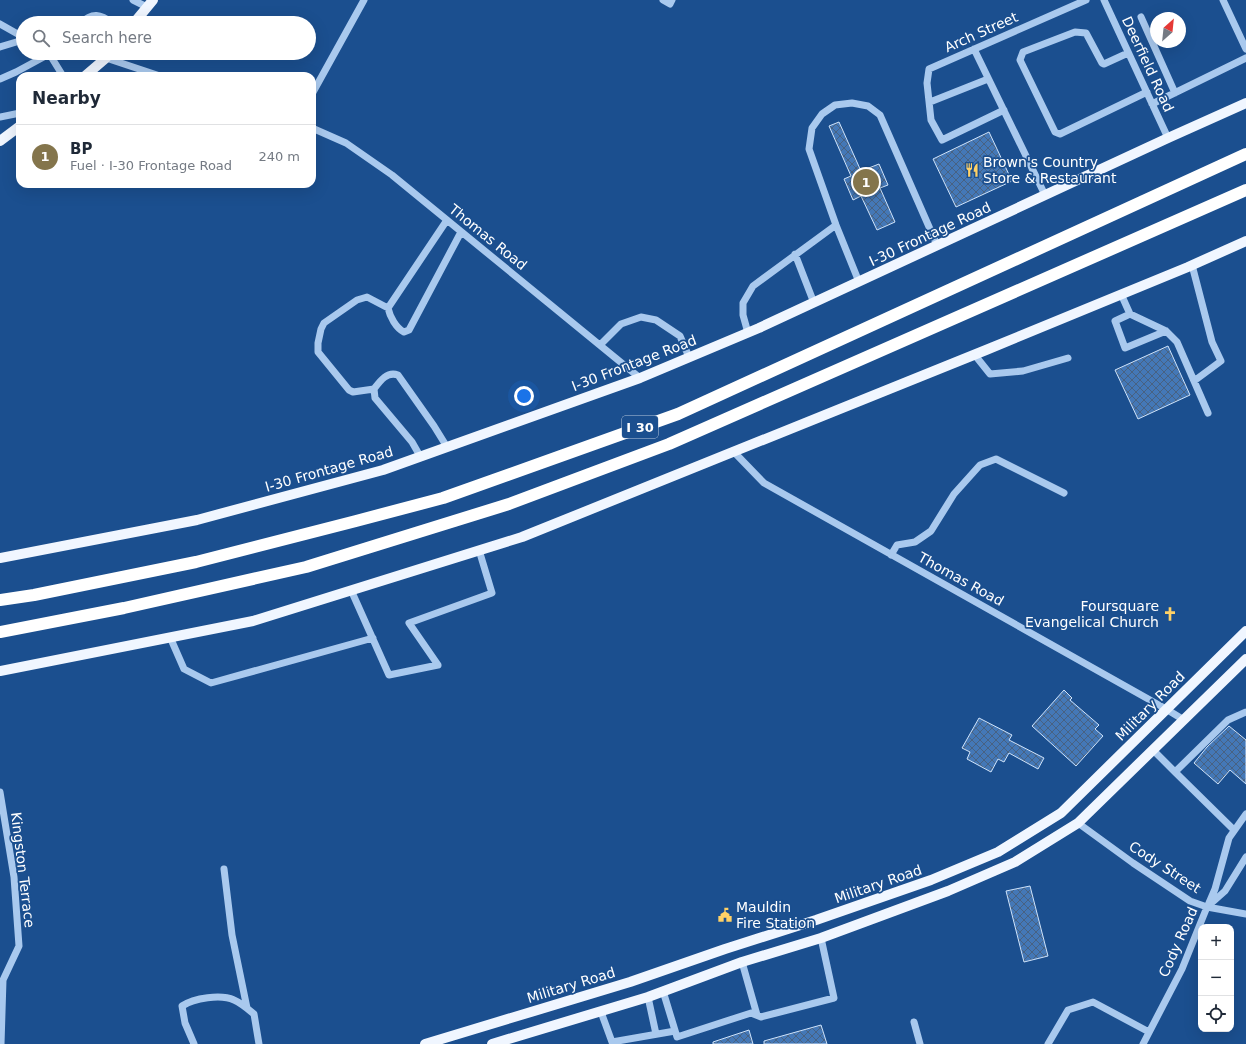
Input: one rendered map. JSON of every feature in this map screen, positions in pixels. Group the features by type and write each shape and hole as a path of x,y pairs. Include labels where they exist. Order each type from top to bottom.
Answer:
{"highway":[{"name":"I 30","path":"0,600 34,595 196,562 356,522 443,498 678,414 1246,154"},
{"name":"I 30","path":"0,632 124,608 306,567 509,504 669,444 1246,190"}],"main road":[{"path":"140,16 150,4"},
{"path":"90,72 103,60"},
{"name":"I-30 Frontage Road","path":"0,558 197,520 383,470 640,378 748,333 1246,103"},
{"path":"0,141 16,129"},
{"path":"0,671 253,620 522,537 1192,265 1246,241"},
{"name":"Military Road","path":"425,1044 617,986 816,920 931,880 998,852 1061,813 1246,631"},
{"path":"492,1044 648,997 742,962 821,938 948,891 1015,862 1078,823 1245,662"},
{"path":"735,946 742,962"}],"street":[{"path":"133,0 150,4"},
{"path":"316,87 364,0"},
{"path":"663,0 670,4 672,0"},
{"name":"Arch Street","path":"930,102 928,83 929,69 1086,0"},
{"name":"Deerfield Road","path":"1104,0 1168,138"},
{"path":"1223,0 1246,49"},
{"path":"1141,17 1174,93"},
{"path":"0,24 16,34"},
{"path":"1128,53 1104,64 1102,63 1086,33 1075,32 1023,52 1020,60 1055,132 1060,134 1147,92"},
{"path":"0,47 16,41"},
{"path":"974,49 1045,195"},
{"path":"1152,104 1246,58"},
{"path":"0,79 38,60"},
{"path":"53,60 60,72"},
{"path":"118,60 150,72"},
{"path":"988,79 930,102 931,120 942,140 1004,110"},
{"path":"859,282 836,225 809,149 812,128 822,114 835,105 852,104 868,106 880,115 937,246"},
{"path":"0,117 16,114"},
{"name":"Thomas Road","path":"316,130 346,143 392,175 640,378"},
{"path":"388,308 446,220"},
{"path":"748,333 743,315 743,302 753,286 836,225"},
{"path":"374,389 353,392 318,352 318,343 324,323 357,300 367,297 388,308 390,315 401,330 404,332 409,330 461,232"},
{"path":"795,254 814,303"},
{"path":"1192,265 1212,342 1221,361 1194,381"},
{"path":"1121,294 1130,314 1166,331 1177,342 1208,413"},
{"path":"1130,314 1115,321 1126,348 1166,331"},
{"path":"600,346 621,324 641,317 656,320 680,336 689,357"},
{"path":"974,354 990,374 1023,371 1068,358"},
{"path":"420,456 412,442 375,398 374,389 381,379 387,375 394,373 398,375 447,447"},
{"name":"Thomas Road","path":"733,451 764,483 1184,720"},
{"path":"891,555 897,545 915,542 931,531 954,494 980,465 996,459 1064,493"},
{"path":"351,590 389,674 438,665 409,623 492,593 479,550"},
{"path":"170,637 184,669 211,683 372,638"},
{"path":"1175,772 1228,720 1246,712"},
{"path":"1154,750 1234,830"},
{"name":"Kingston Terrace","path":"0,792 14,877 19,946 3,980 1,1044"},
{"path":"1207,907 1217,882 1229,838 1246,814"},
{"name":"Cody Street","path":"1078,823 1133,863 1190,901 1207,907 1246,914"},
{"name":"Cody Road","path":"1143,1044 1182,969 1207,907 1225,891 1246,857"},
{"path":"224,870 232,935 247,1008"},
{"path":"663,991 677,1037 751,1013 761,1017 834,998 821,938"},
{"path":"742,962 757,1016"},
{"path":"194,1044 185,1023 182,1006 197,999 225,997 234,1000 254,1014 259,1044"},
{"path":"648,997 656,1034"},
{"path":"1048,1044 1068,1010 1093,1002 1149,1032"},
{"path":"601,1012 612,1042 675,1031"},
{"path":"914,1022 920,1044"}],"building":[{"path":"839,122 861,171 879,164 888,185 880,188 895,222 877,230 861,196 853,200 844,179 851,176 829,126"},
{"name":"Brown's Country Store & Restaurant","path":"989,132 1012,181 956,207 933,159"},
{"path":"1168,346 1190,395 1138,419 1115,370"},
{"path":"1064,690 1072,698 1070,700 1099,725 1095,729 1103,736 1076,766 1032,726"},
{"path":"979,718 1012,735 1009,740 1044,758 1038,769 1009,753 1004,762 998,759 991,772 967,759 970,752 962,748"},
{"path":"1229,726 1246,740 1246,784 1230,770 1218,784 1194,763 1207,747"},
{"path":"1030,886 1048,956 1024,962 1006,891"},
{"path":"821,1025 827,1044 764,1044 764,1041"},
{"path":"749,1030 753,1044 713,1044 713,1042"}],"place":[{"name":"Brown's Country Store & Restaurant","path":"972,170"},
{"name":"BP","path":"866,182"},
{"name":"Foursquare Evangelical Church","path":"1170,614"},
{"name":"Mauldin Fire Station","path":"725,915"}]}
